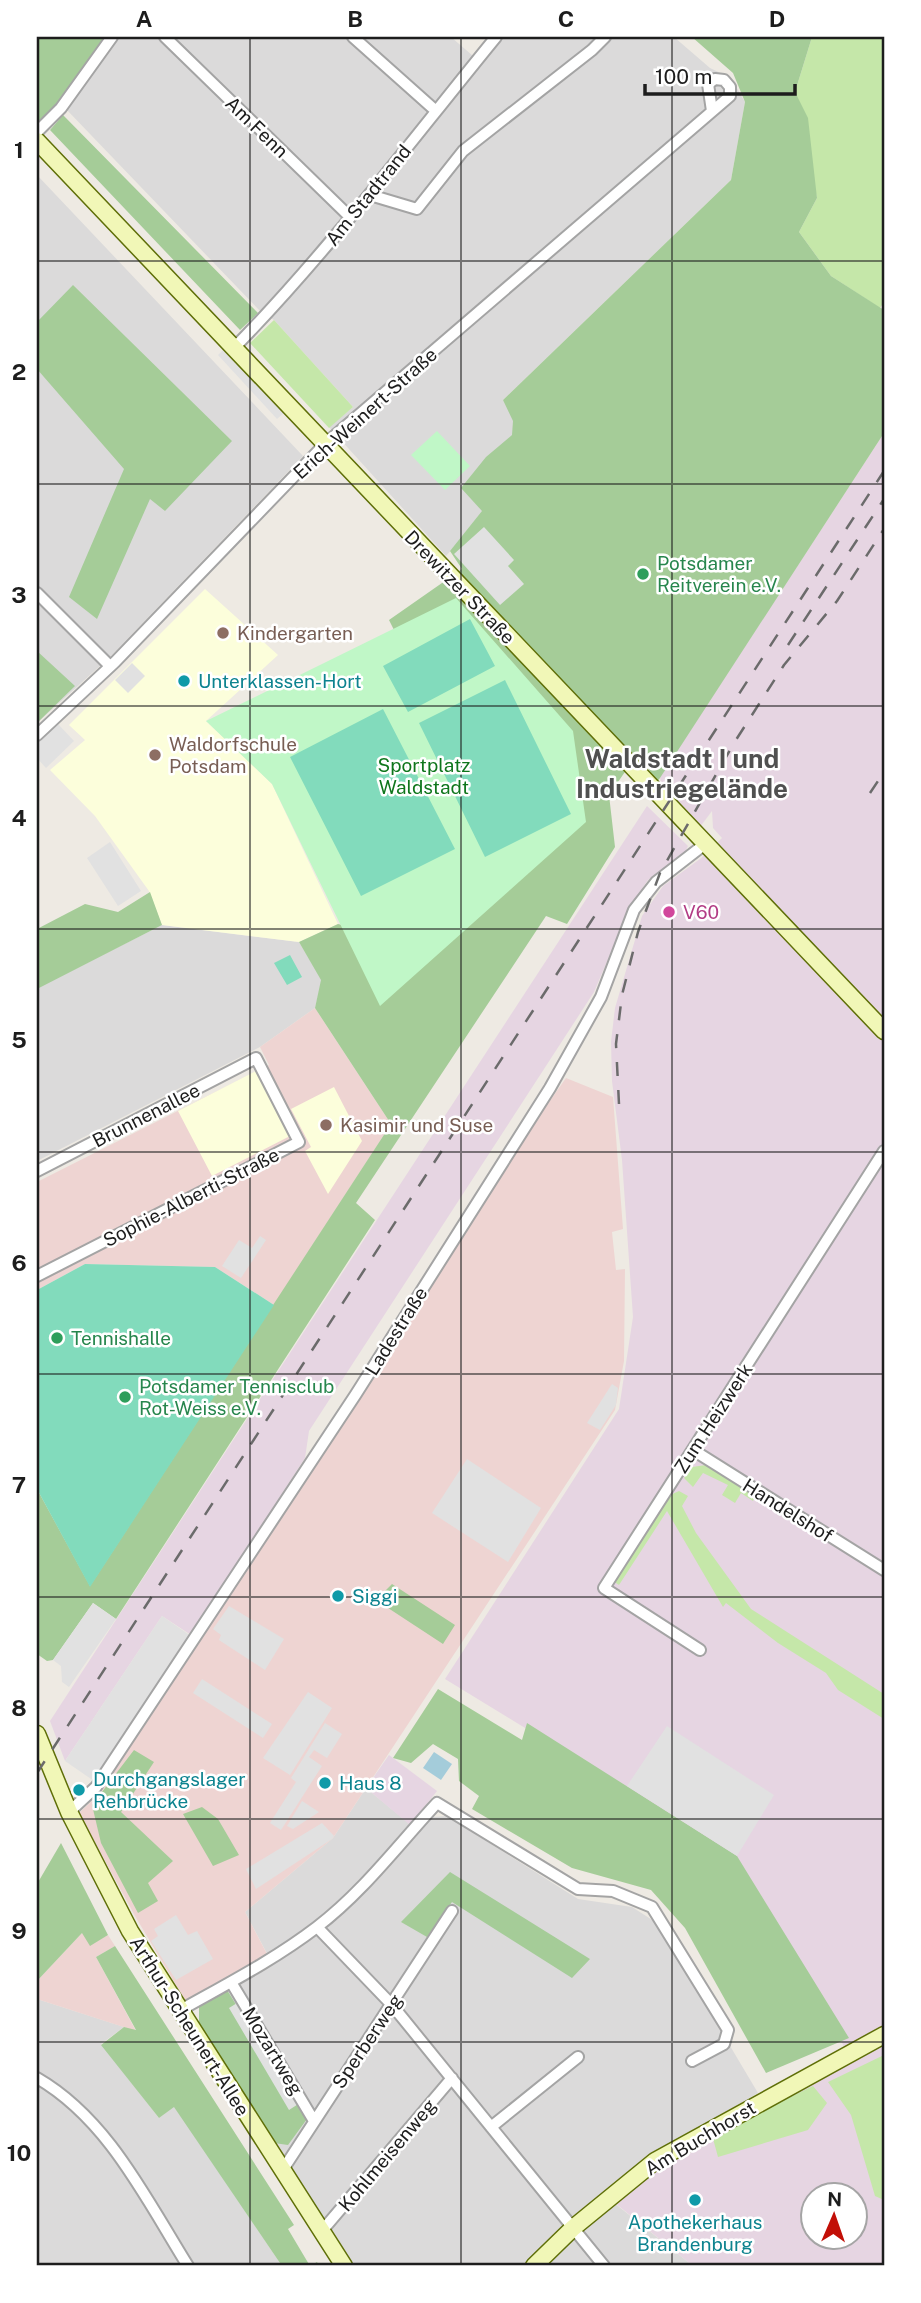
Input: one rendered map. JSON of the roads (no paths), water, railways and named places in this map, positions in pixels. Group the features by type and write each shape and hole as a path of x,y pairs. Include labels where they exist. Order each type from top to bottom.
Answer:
{"street":[{"path":"37,132 61,108 112,37"},
{"name":"Am Fenn","path":"165,37 350,217"},
{"path":"353,37 436,111"},
{"name":"Am Stadtrand","path":"234,348 290,289 370,195 496,37"},
{"path":"370,195 416,209 463,151 605,37"},
{"name":"Erich-Weinert-Straße","path":"37,735 110,666 325,444 712,111"},
{"name":"Drewitzer Straße","path":"37,141 884,1031"},
{"path":"37,593 110,666"},
{"name":"Ladestraße","path":"69,1812 96,1787 356,1394 550,1088 601,997 634,911 656,882 705,844"},
{"name":"Brunnenallee","path":"37,1171 256,1058"},
{"name":"Sophie-Alberti-Straße","path":"37,1276 299,1142 256,1058"},
{"name":"Zum Heizwerk","path":"700,1650 604,1588 884,1151"},
{"name":"Handelshof","path":"693,1450 884,1570"},
{"name":"Arthur-Scheunert-Allee","path":"37,1734 69,1812 130,1931 178,2011 344,2266"},
{"path":"178,2011 232,1982 317,1927 367,1882 437,1803 578,1889 613,1891 652,1908 728,2030 724,2044 692,2060"},
{"name":"Sperberweg","path":"282,2171 452,1911"},
{"path":"317,1927 392,2005 604,2266"},
{"name":"Mozartweg","path":"232,1982 314,2120"},
{"name":"Am Buchhorst","path":"534,2266 573,2228 655,2161 884,2035"},
{"path":"491,2127 578,2057"},
{"path":"37,2078 79,2110 111,2144 188,2266"},
{"name":"Kohlmeisenweg","path":"321,2232 452,2078"}],"water":[{"path":"434,1752 452,1764 441,1780 423,1768"}],"railway":[{"path":"37,1773 884,471"},
{"path":"788,645 884,499"},
{"path":"619,1104 616,1044 622,995 638,932 660,873 734,743 784,665 837,601 884,529"},
{"path":"870,793 884,772"}],"place":[{"name":"Potsdamer Reitverein e.V.","path":"643,574"},
{"name":"Kindergarten","path":"223,633"},
{"name":"Unterklassen-Hort","path":"184,681"},
{"name":"Waldorfschule Potsdam","path":"155,755"},
{"name":"V60","path":"669,912"},
{"name":"Kasimir und Suse","path":"326,1125"},
{"name":"Tennishalle","path":"57,1338"},
{"name":"Potsdamer Tennisclub Rot-Weiss e.V.","path":"125,1397"},
{"name":"Siggi","path":"338,1596"},
{"name":"Haus 8","path":"325,1783"},
{"name":"Durchgangslager Rehbrücke","path":"79,1790"},
{"name":"Apothekerhaus Brandenburg","path":"695,2200"}],"district":[{"name":"Waldstadt I und Industriegelände","path":"682,774"}],"park label":[{"name":"Sportplatz Waldstadt","path":"424,776"}]}
